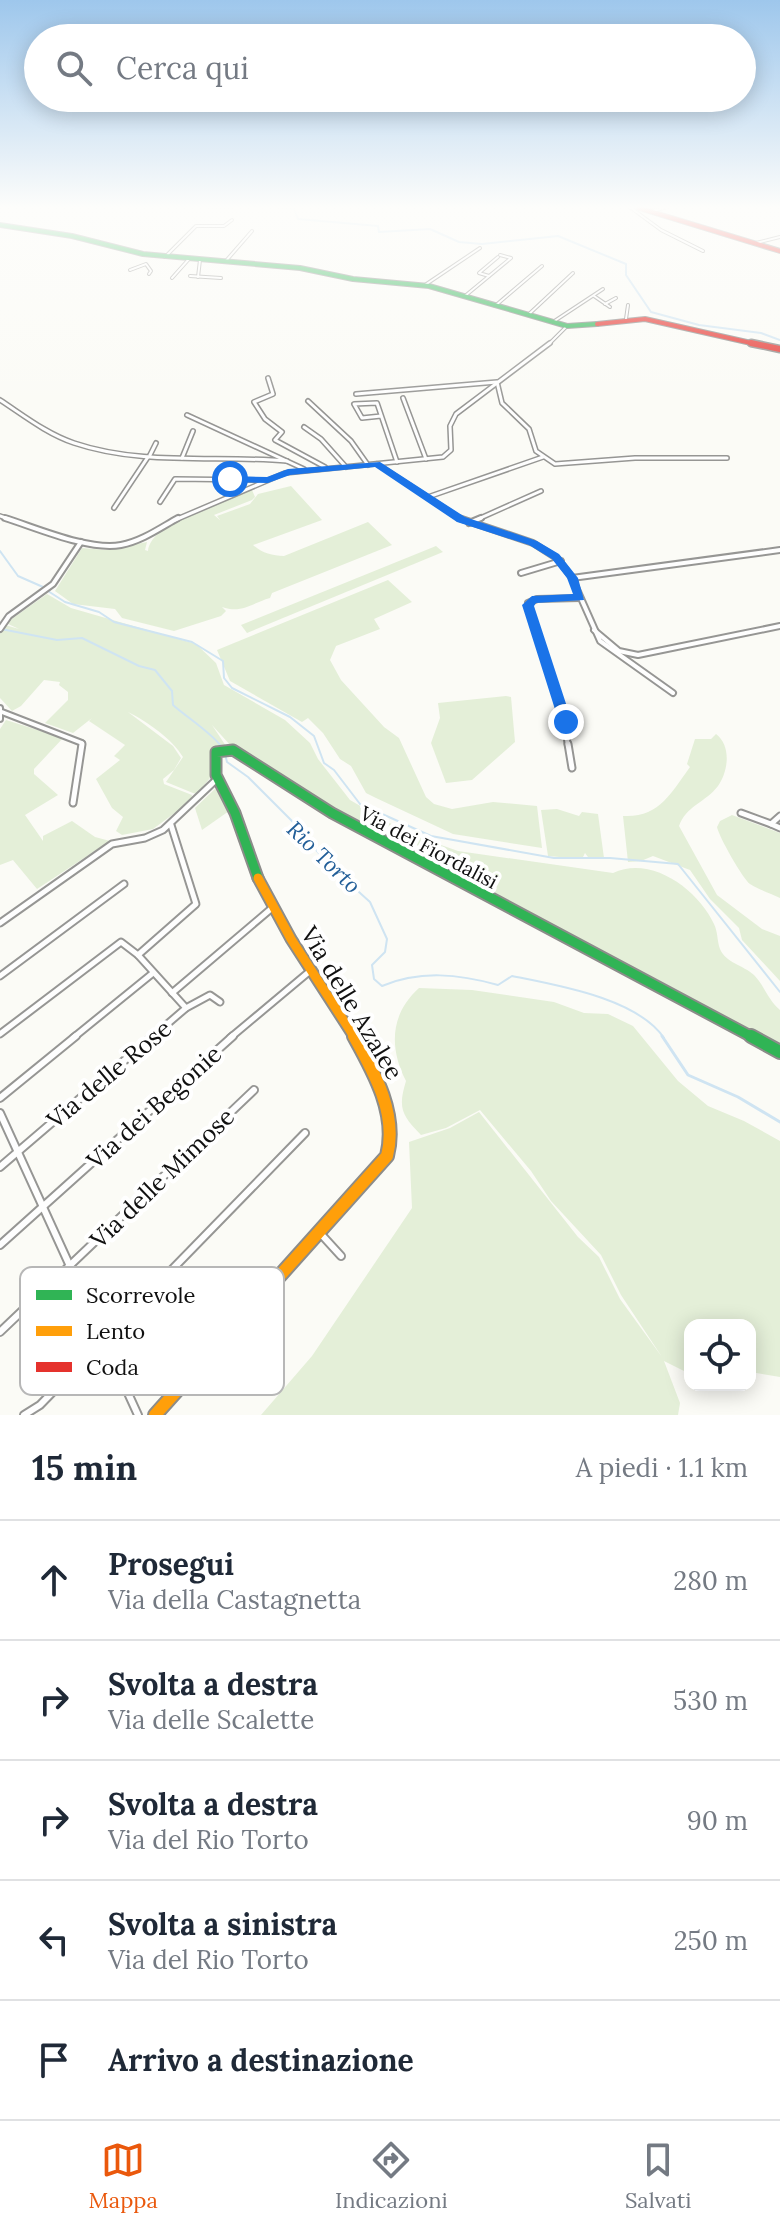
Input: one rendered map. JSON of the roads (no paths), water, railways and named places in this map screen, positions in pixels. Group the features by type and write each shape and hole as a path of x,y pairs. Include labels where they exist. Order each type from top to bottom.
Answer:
{"main road":[{"path":"330,274 425,285 567,326 591,327 626,319 652,320 780,349"},
{"name":"Via dei Fiordalisi","path":"272,908 238,820 217,778 213,758 222,750 332,813 780,1052"},
{"name":"Via delle Azalee","path":"272,908 372,1070 387,1103 392,1125 390,1154 284,1273"},
{"name":"Via delle Azalee","path":"155,1415 173,1395"}],"street":[{"path":"172,278 176,274"},
{"path":"425,285 441,274"},
{"path":"482,274 489,276"},
{"path":"465,296 491,274"},
{"path":"495,306 533,274"},
{"path":"528,315 572,274"},
{"path":"190,276 221,278"},
{"path":"553,322 603,289"},
{"path":"594,296 610,307"},
{"path":"605,304 616,298"},
{"path":"626,319 628,305"},
{"path":"0,516 81,542 105,547 127,545 188,512 285,473 449,454 453,417 544,348 567,326"},
{"path":"268,378 273,394 254,402 265,419 282,432 275,440 327,469"},
{"path":"356,394 497,382"},
{"path":"497,382 499,401 529,429 530,443 543,457 560,465 635,458 727,458"},
{"path":"403,398 426,459"},
{"path":"0,400 68,441 98,449 149,456 251,457 287,461"},
{"path":"308,401 349,438 368,465"},
{"path":"381,416 362,418 354,404 375,402 381,416 397,462"},
{"path":"187,415 306,470"},
{"path":"304,427 321,439 346,467"},
{"path":"182,458 193,431"},
{"path":"114,508 156,443"},
{"path":"427,497 543,457"},
{"path":"377,464 469,523 535,544 561,561 572,578 592,628 608,648 673,693"},
{"path":"160,502 176,479 268,480"},
{"path":"469,523 541,491"},
{"path":"1,628 9,616 52,585 81,542"},
{"path":"572,578 780,550"},
{"path":"521,573 561,561"},
{"path":"572,768 564,715 528,603 534,599 580,598"},
{"path":"592,628 620,652 640,655 780,626"},
{"path":"0,719 1,710 82,743 83,753 74,779 73,803"},
{"path":"0,923 108,845 150,837 171,825 217,778"},
{"path":"741,813 780,828"},
{"path":"771,824 780,816"},
{"path":"138,955 196,904 171,825"},
{"path":"0,976 124,884"},
{"path":"172,993 272,908"},
{"path":"0,1034 114,946 125,942 186,1008"},
{"name":"Via dei Begonie","path":"0,1245 219,1048 310,971"},
{"path":"0,1098 153,973"},
{"name":"Via delle Rose","path":"0,1167 186,1008 192,1008 210,995 220,1002"},
{"name":"Via delle Mimose","path":"68,1267 254,1090"},
{"path":"0,1113 72,1267"},
{"path":"174,1267 305,1133"},
{"path":"320,1233 341,1256"},
{"name":"Via delle Mimose","path":"0,1332 20,1313"},
{"path":"24,1415 50,1395"},
{"path":"129,1395 138,1415"}],"waterway":[{"path":"626,274 651,312 699,325 761,333 780,340"},
{"path":"0,551 18,576 43,587"},
{"path":"48,591 65,602 99,612 114,622 192,642 223,661 224,678 232,688 290,717 314,736 324,763 334,770 360,804 431,836 554,858 610,858 678,864 780,992"},
{"name":"Rio Torto","path":"1,629 57,640 82,638 139,666 155,670 172,691 173,705 222,748"},
{"name":"Rio Torto","path":"225,754 227,762 248,777 292,821 328,864 370,902 387,939 385,952 372,965 374,979 382,986 411,978 440,975 498,985 512,976 572,989 616,1003 652,1024 664,1038"},
{"name":"Rio Torto","path":"662,1036 688,1075 738,1097 780,1122"}]}
